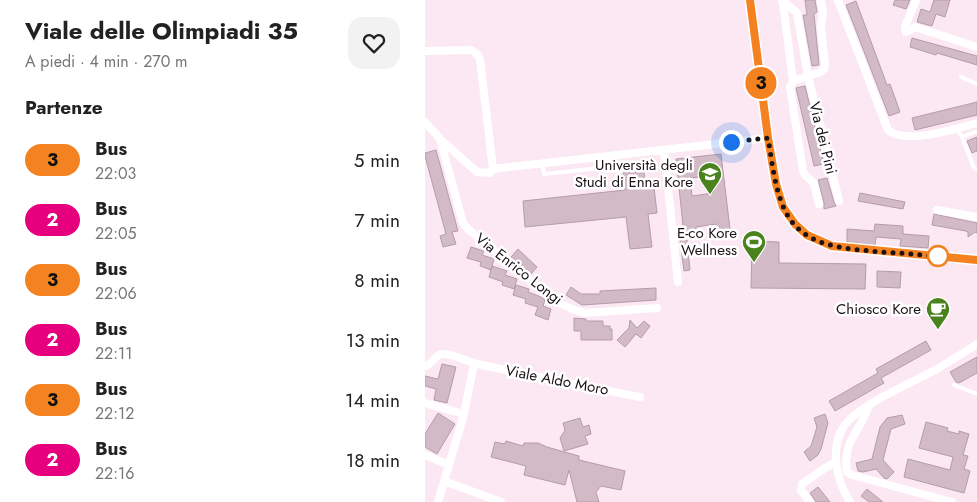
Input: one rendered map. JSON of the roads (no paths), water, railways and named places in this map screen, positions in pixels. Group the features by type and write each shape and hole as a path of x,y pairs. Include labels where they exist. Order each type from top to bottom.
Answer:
{"street":[{"path":"749,0 776,184 783,207 795,224 813,239 832,246 857,250 977,260"},
{"path":"793,81 825,69 821,27 823,12 821,0"},
{"path":"838,0 887,130 893,134 911,136 957,129 977,122"},
{"path":"916,0 905,27 906,32 915,27 977,47"},
{"name":"Via dei Pini","path":"783,1 797,13 808,76 839,201"},
{"name":"Via dei Pini","path":"783,1 793,81 790,86 803,171 814,184 819,204"},
{"path":"425,52 471,50 478,55 493,169"},
{"name":"Via Enrico Longi","path":"425,122 440,139 463,223 555,300 572,309 585,312 657,308"},
{"path":"440,139 477,172 483,174 493,169 768,138"},
{"path":"664,150 678,282"},
{"path":"937,210 977,217"},
{"path":"850,502 844,492 837,472 836,462 837,447 844,426 868,406 935,370 977,344"},
{"name":"Viale Aldo Moro","path":"425,366 432,363 435,357 444,353 474,364 640,397"},
{"path":"438,502 463,414 474,364"},
{"path":"425,403 463,414"},
{"path":"868,406 864,419 854,431 849,442 845,461 847,472 852,476 952,502"},
{"path":"425,455 449,465"},
{"path":"810,502 801,490 802,484 836,462"},
{"path":"444,481 496,501"}],"lane":[{"path":"961,77 977,84"},
{"path":"957,129 962,136 974,168 977,169"},
{"path":"962,136 977,130"},
{"path":"953,385 977,394"}],"place":[{"name":"Università degli Studi di Enna Kore","path":"710,195"},
{"name":"E-co Kore Wellness","path":"754,263"},
{"name":"Chiosco Kore","path":"938,330"}]}
